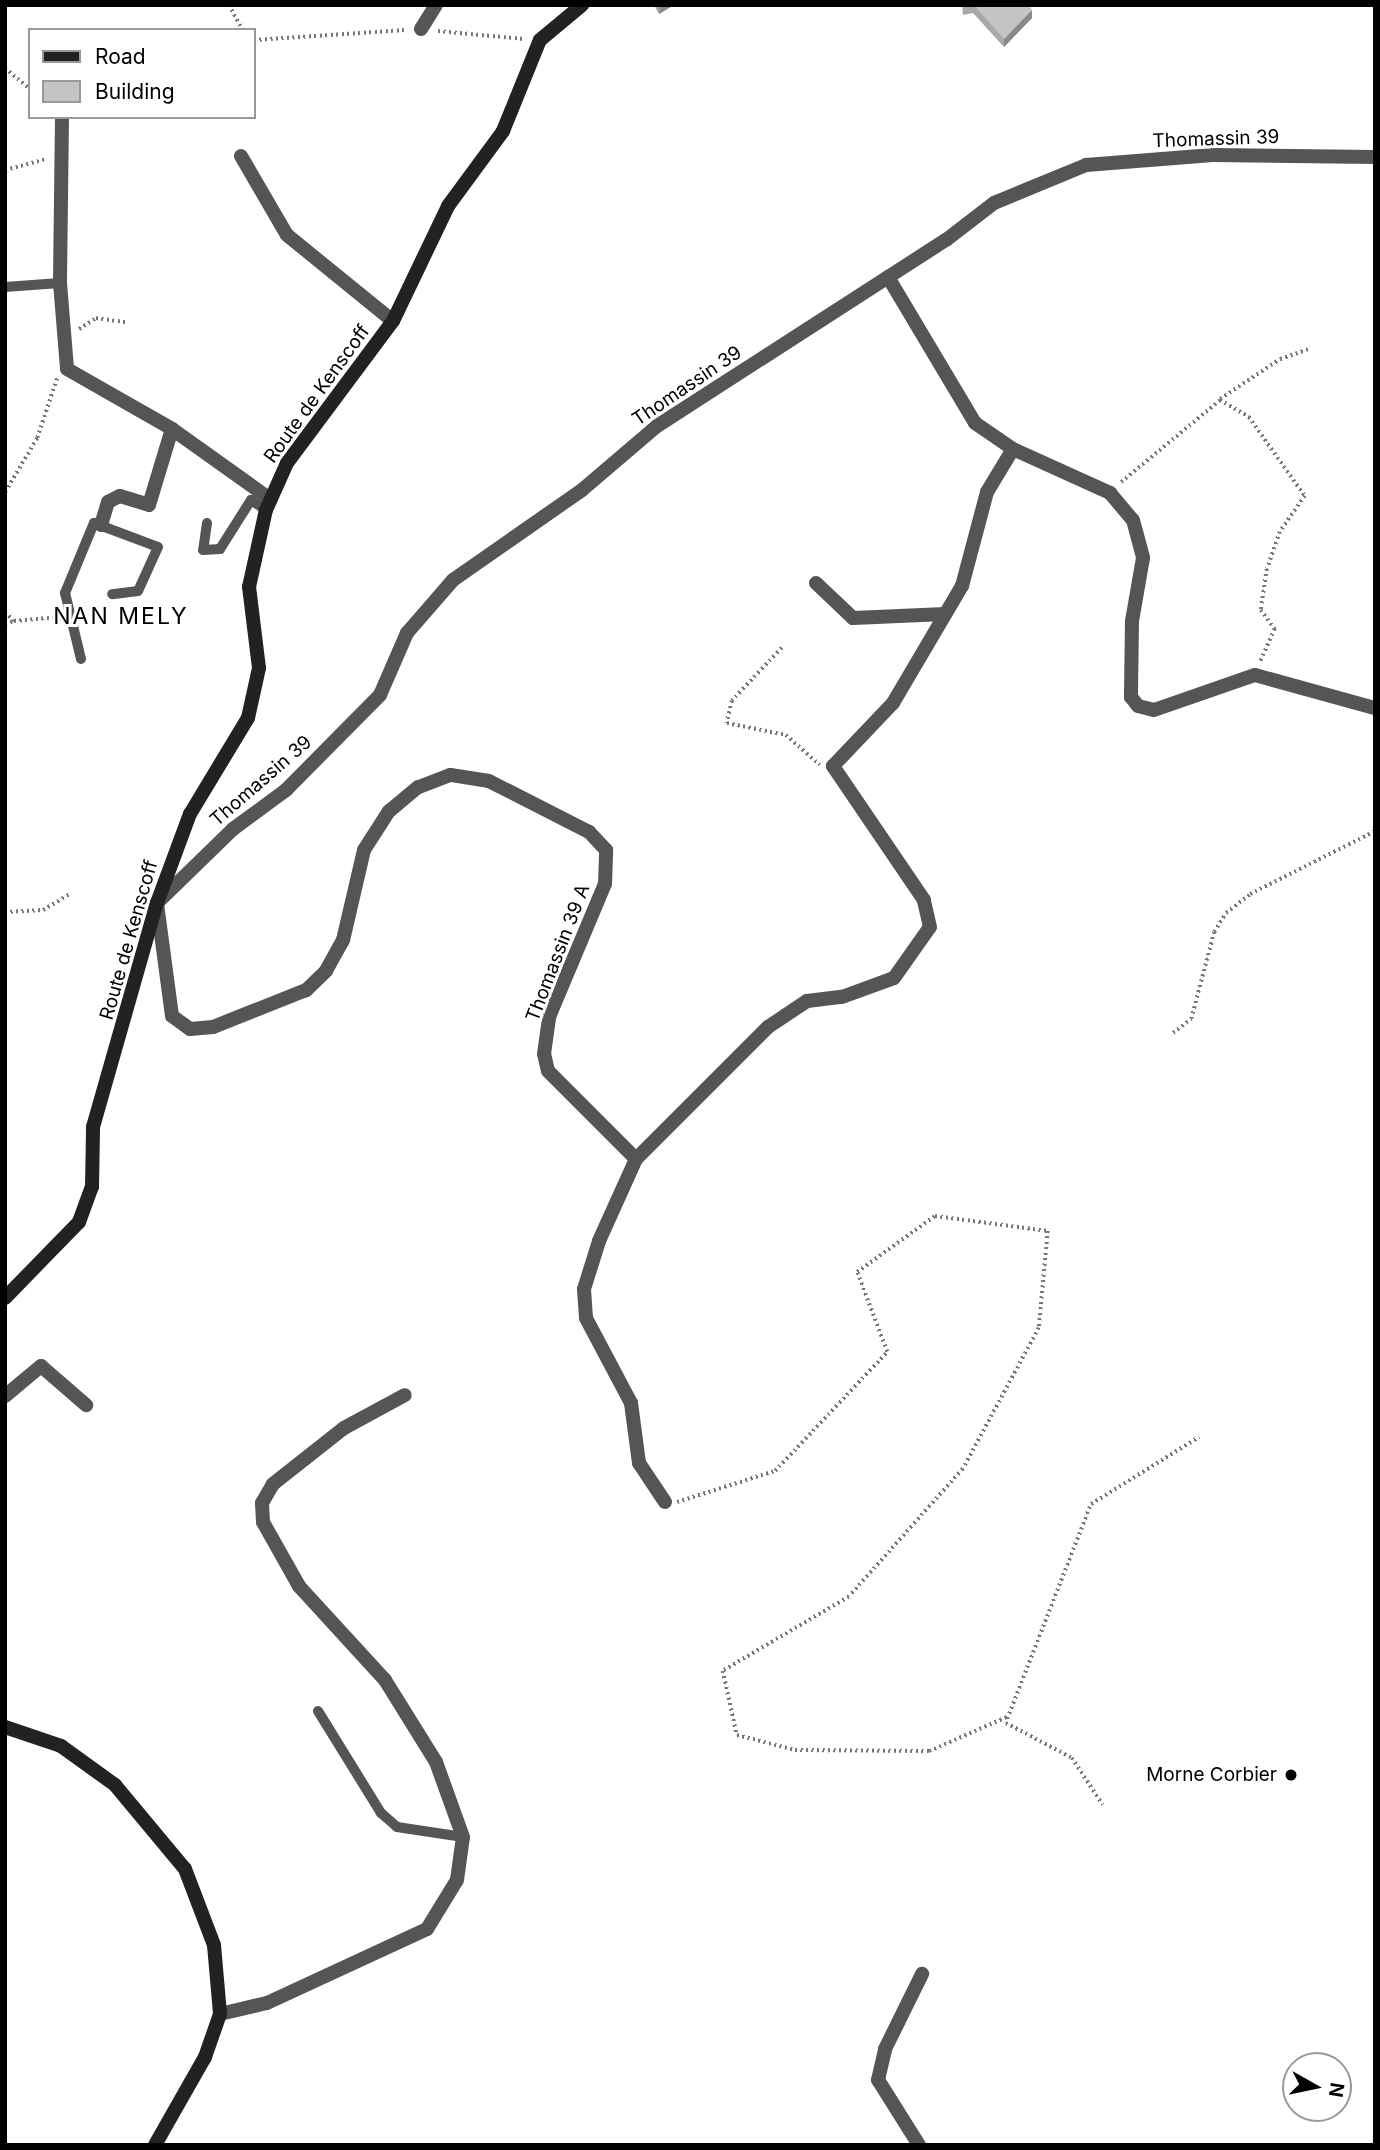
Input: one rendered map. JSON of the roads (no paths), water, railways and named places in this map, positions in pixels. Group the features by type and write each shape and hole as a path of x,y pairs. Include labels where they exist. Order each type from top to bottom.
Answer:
{"main road":[{"name":"Route de Kenscoff","path":"5,1298 79,1222 93,1187 93,1127 157,903 190,814 248,719 254,696 259,668 249,587 268,505 287,463 393,321 448,206 503,131 540,40 582,5"},
{"path":"5,1727 92,1765 185,1869 214,1945 220,2014 205,2057 155,2145"}],"street":[{"path":"421,29 436,5"},
{"path":"62,119 58,156 60,283 62,339 67,369 172,429 268,505"},
{"name":"Thomassin 39","path":"157,903 233,829 286,790 380,695 407,633 453,580 582,490 657,426 888,278 994,203 1086,165 1213,155 1375,157"},
{"path":"241,156 287,236 393,321"},
{"path":"888,278 975,423 1013,449 1110,493 1133,520 1143,558 1132,621 1131,697 1154,710 1255,675 1375,708"},
{"path":"101,525 108,502 120,496 149,505 172,429"},
{"path":"665,1502 639,1463 631,1403 586,1318 584,1289 598,1241 636,1159 768,1027 807,1002 842,998 894,978 930,927 924,900 833,766 893,703 962,586 986,492 1013,449"},
{"path":"816,583 853,618 945,614"},
{"name":"Thomassin 39 A","path":"157,903 172,1016 190,1029 213,1027 306,989 326,971 344,940 364,850 389,811 418,787 450,775 489,781 589,832 606,850 604,884 550,1017 544,1054 548,1071 636,1159"},
{"path":"5,1396 41,1366 86,1405"},
{"path":"220,2014 267,2003 427,1929 457,1880 463,1837 436,1762 386,1680 299,1586 263,1522 262,1503 272,1484 344,1429 405,1395"},
{"path":"919,2145 878,2080 885,2049 922,1974"}],"lane":[{"path":"5,287 60,283"},
{"path":"207,523 202,550 220,550 251,500 268,505"},
{"path":"81,659 65,593 94,523 158,547 138,591 112,594"},
{"path":"318,1712 381,1814 397,1826 463,1837"}],"place":[{"name":"Morne Corbier","path":"1291,1775"}],"district":[{"name":"NAN MELY","path":"121,616"}]}
